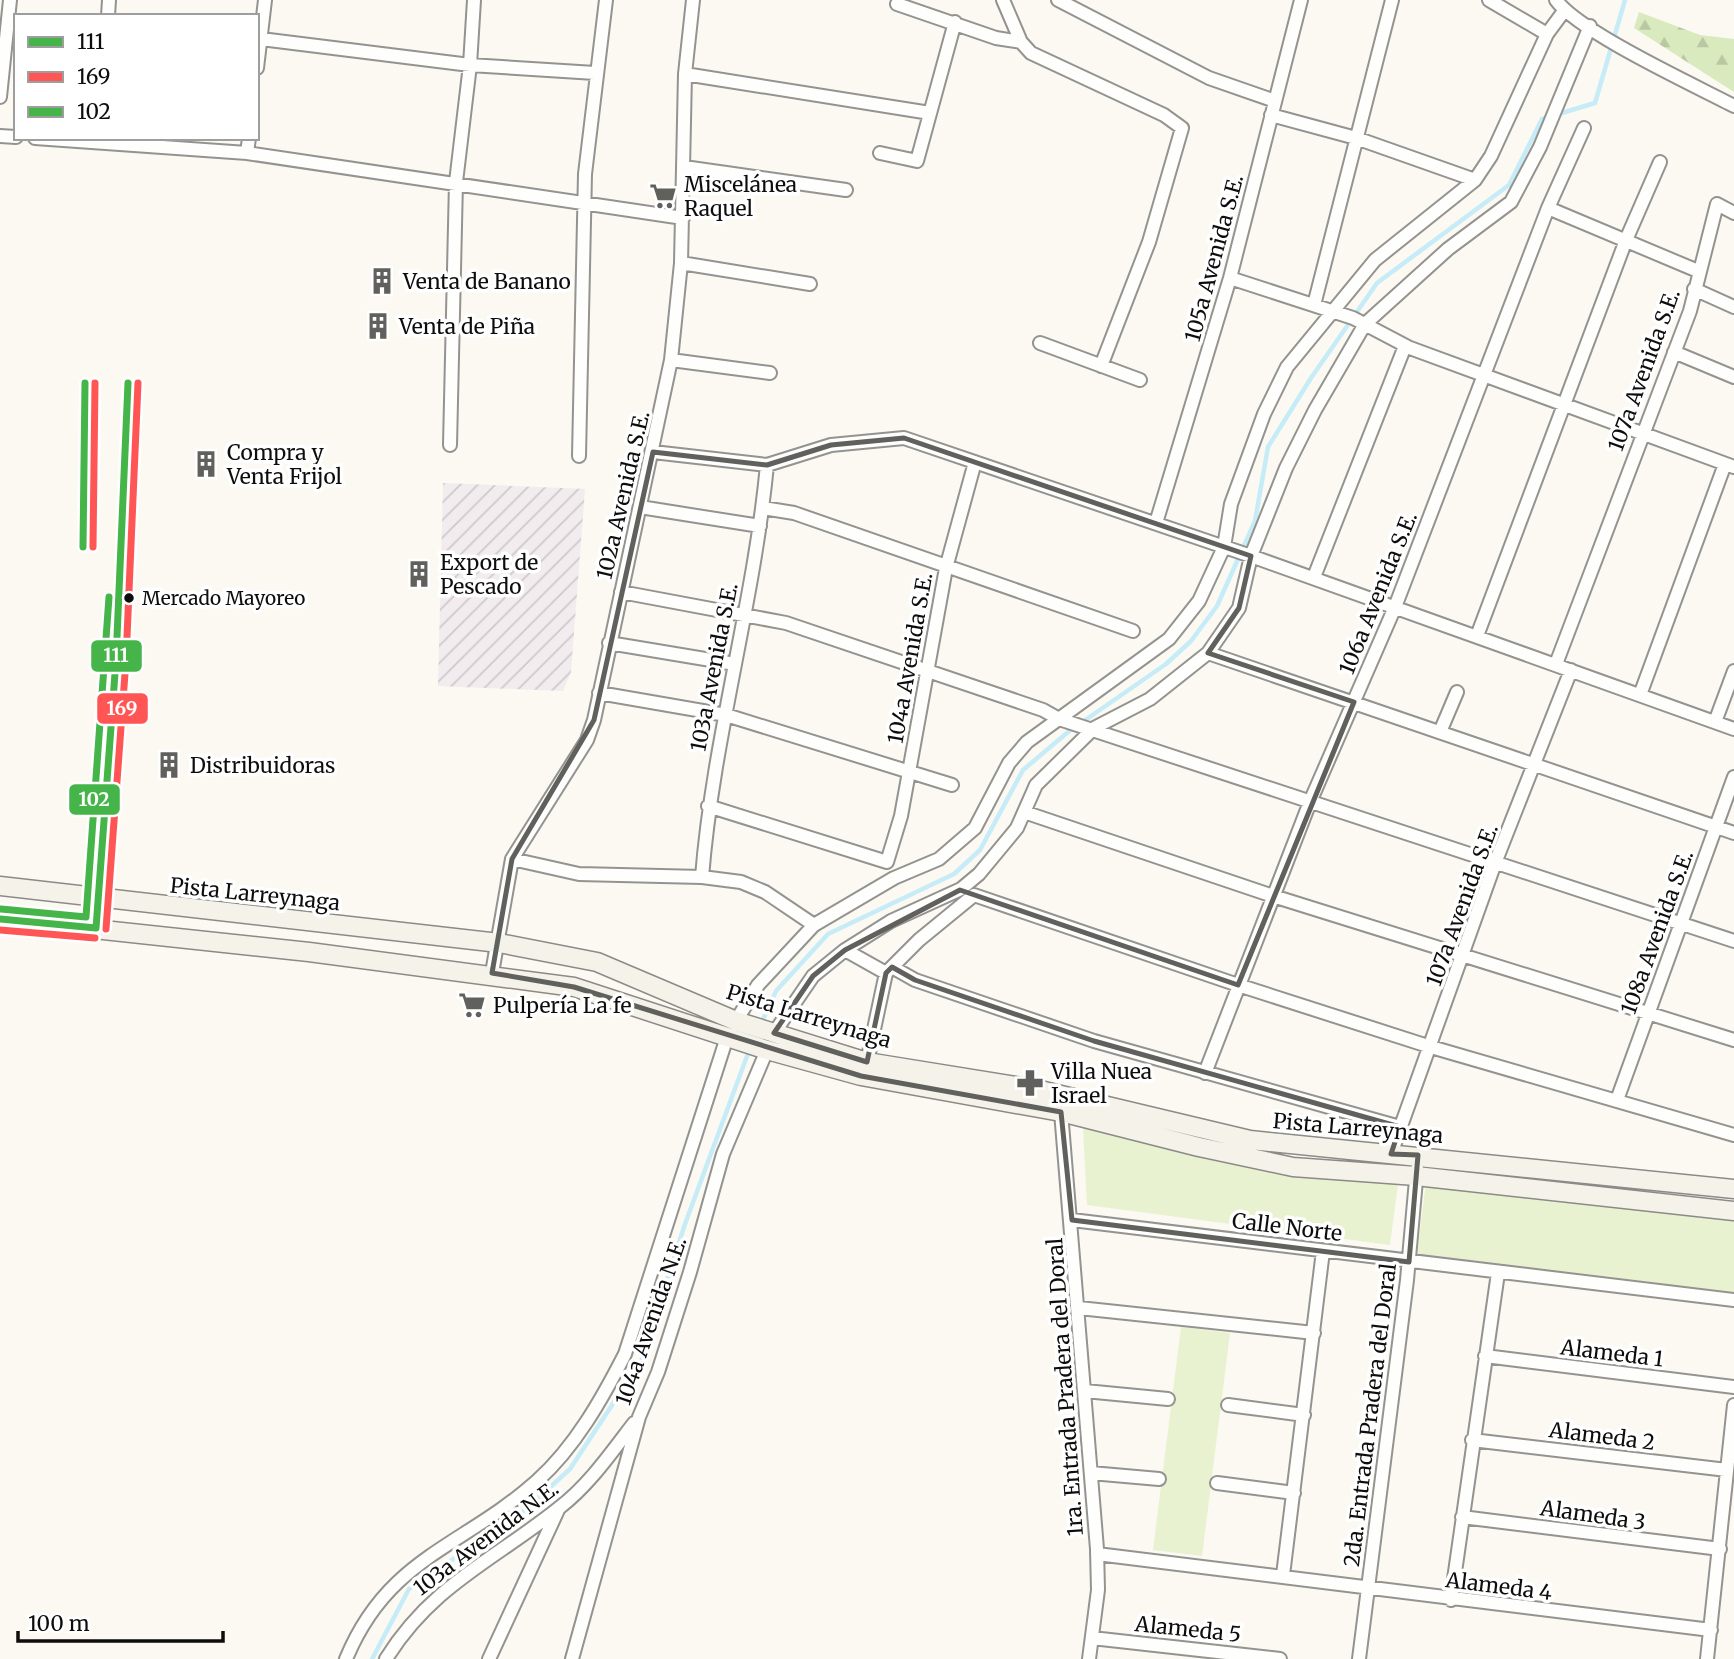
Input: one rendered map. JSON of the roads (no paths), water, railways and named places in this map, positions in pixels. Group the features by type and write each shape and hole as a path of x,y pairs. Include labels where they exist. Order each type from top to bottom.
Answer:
{"main road":[{"name":"Pista Larreynaga","path":"0,886 499,943 597,962 739,1021 867,1062 1040,1090 1261,1142 1418,1155 1734,1188"},
{"name":"Pista Larreynaga","path":"0,919 492,974 574,986 765,1050 861,1076 1061,1112 1223,1153 1293,1167 1416,1176 1734,1211"}],"street":[{"path":"0,97 10,0"},
{"path":"259,54 265,0"},
{"path":"450,445 456,182 470,65 474,0"},
{"path":"579,456 585,174 595,73 602,47 606,0"},
{"name":"102a Avenida S.E.","path":"492,974 512,859 586,740 653,452 671,360 681,263 685,74 693,0"},
{"path":"1003,0 1021,43 1031,53 1164,115 1182,128 1149,242 1101,366"},
{"path":"1058,0 1209,78 1275,101"},
{"name":"105a Avenida S.E.","path":"1156,523 1230,278 1301,0"},
{"path":"1314,305 1392,0"},
{"path":"1489,0 1547,34"},
{"path":"1556,0 1566,12 1586,24 1734,106"},
{"path":"897,4 996,38 1021,43"},
{"path":"772,1032 813,976 845,950 891,921 961,890 979,874 1017,828 1036,785 1077,723 1169,639 1199,601 1226,548 1231,504 1264,414 1287,367 1375,260 1475,180 1490,156 1547,34 1566,12"},
{"path":"880,153 917,160 955,22"},
{"path":"739,1021 758,985 814,925 894,878 939,859 975,828 1009,763 1027,742 1150,699 1208,653 1239,608 1248,555 1286,468 1315,410 1365,324 1448,249 1511,202 1556,109 1586,24"},
{"path":"261,39 470,65 595,73"},
{"path":"685,74 930,113"},
{"path":"1271,115 1356,138 1475,180"},
{"name":"106a Avenida S.E.","path":"1205,1073 1310,802 1395,607 1548,208 1584,128"},
{"path":"99,140 247,153 456,182 586,205 683,218"},
{"path":"247,153 249,140"},
{"path":"1477,636 1626,240 1660,162"},
{"path":"684,167 846,190"},
{"name":"107a Avenida S.E.","path":"1556,664 1674,352 1717,204 1734,212"},
{"path":"1548,208 1698,271"},
{"path":"681,263 810,284"},
{"path":"1230,278 1332,310 1405,346 1484,377 1730,465 1640,695"},
{"path":"1694,289 1734,307"},
{"path":"1040,343 1140,380"},
{"path":"1314,578 1405,346"},
{"path":"1674,352 1734,377"},
{"path":"671,360 770,373"},
{"path":"653,452 767,465 831,445 904,438 1314,578 1734,729"},
{"name":"104a Avenida S.E.","path":"708,806 887,862 901,816 946,568 975,462"},
{"name":"103a Avenida S.E.","path":"702,877 708,806 760,526 767,465"},
{"path":"640,507 760,526"},
{"path":"763,508 794,513 1133,631"},
{"path":"621,592 786,623 1310,802 1734,941"},
{"path":"609,642 735,664"},
{"path":"1208,653 1734,833"},
{"name":"107a Avenida S.E.","path":"1391,1154 1495,863 1536,766 1571,670"},
{"path":"1715,722 1734,671"},
{"path":"1440,732 1457,692"},
{"path":"599,693 726,715 952,785"},
{"name":"108a Avenida S.E.","path":"1617,1100 1734,777"},
{"path":"1024,812 1273,896 1734,1040"},
{"path":"512,859 579,874 702,877 741,883 765,892 814,925"},
{"path":"867,1062 889,970 919,940 974,895 979,874"},
{"path":"974,895 1431,1047 1734,1135"},
{"path":"845,950 915,980 1094,1041 1400,1127"},
{"path":"346,1659 357,1632 383,1595 412,1567 517,1498 539,1479 581,1429 612,1380 625,1354 730,1038"},
{"name":"104a Avenida N.E.","path":"572,1659 639,1417 658,1372 723,1154 765,1050"},
{"name":"1ra. Entrada Pradera del Doral","path":"1061,1112 1072,1220 1097,1554 1098,1590 1089,1659"},
{"name":"2da. Entrada Pradera del Doral","path":"1359,1659 1409,1262 1418,1155"},
{"name":"Calle Norte","path":"1072,1220 1082,1219 1409,1262 1734,1300"},
{"path":"1283,1575 1323,1251"},
{"path":"1451,1600 1498,1273"},
{"path":"1079,1308 1314,1333"},
{"name":"Alameda 1","path":"1485,1356 1734,1387"},
{"path":"1085,1391 1168,1399"},
{"path":"1228,1405 1304,1415"},
{"path":"1707,1659 1734,1405"},
{"name":"103a Avenida N.E.","path":"386,1659 400,1637 447,1587 559,1508 594,1474 639,1417"},
{"name":"Alameda 2","path":"1472,1440 1727,1470"},
{"path":"1091,1473 1159,1479"},
{"path":"1217,1483 1294,1493"},
{"path":"489,1659 559,1508"},
{"name":"Alameda 3","path":"1462,1517 1720,1549"},
{"name":"Alameda 4","path":"1097,1554 1283,1575 1451,1600 1711,1630"},
{"name":"Alameda 5","path":"1092,1638 1280,1659"}],"waterway":[{"path":"1081,723 1166,664 1191,641 1217,606 1255,521 1268,447 1311,378 1377,283 1509,185 1542,119 1595,103 1625,0"},
{"path":"761,1024 776,991 828,934 954,874 980,850 1023,770 1074,727"},
{"path":"372,1659 409,1589 525,1510 570,1469 641,1361 685,1224 750,1048"}],"place":[{"name":"Miscelánea Raquel","path":"663,196"},
{"name":"Venta de Banano","path":"382,281"},
{"name":"Venta de Piña","path":"378,326"},
{"name":"Compra y Venta Frijol","path":"206,464"},
{"name":"Export de Pescado","path":"419,574"},
{"name":"Mercado Mayoreo","path":"129,598"},
{"name":"Distribuidoras","path":"169,765"},
{"name":"Pulpería La fe","path":"472,1005"},
{"name":"Villa Nuea Israel","path":"1030,1083"}]}
